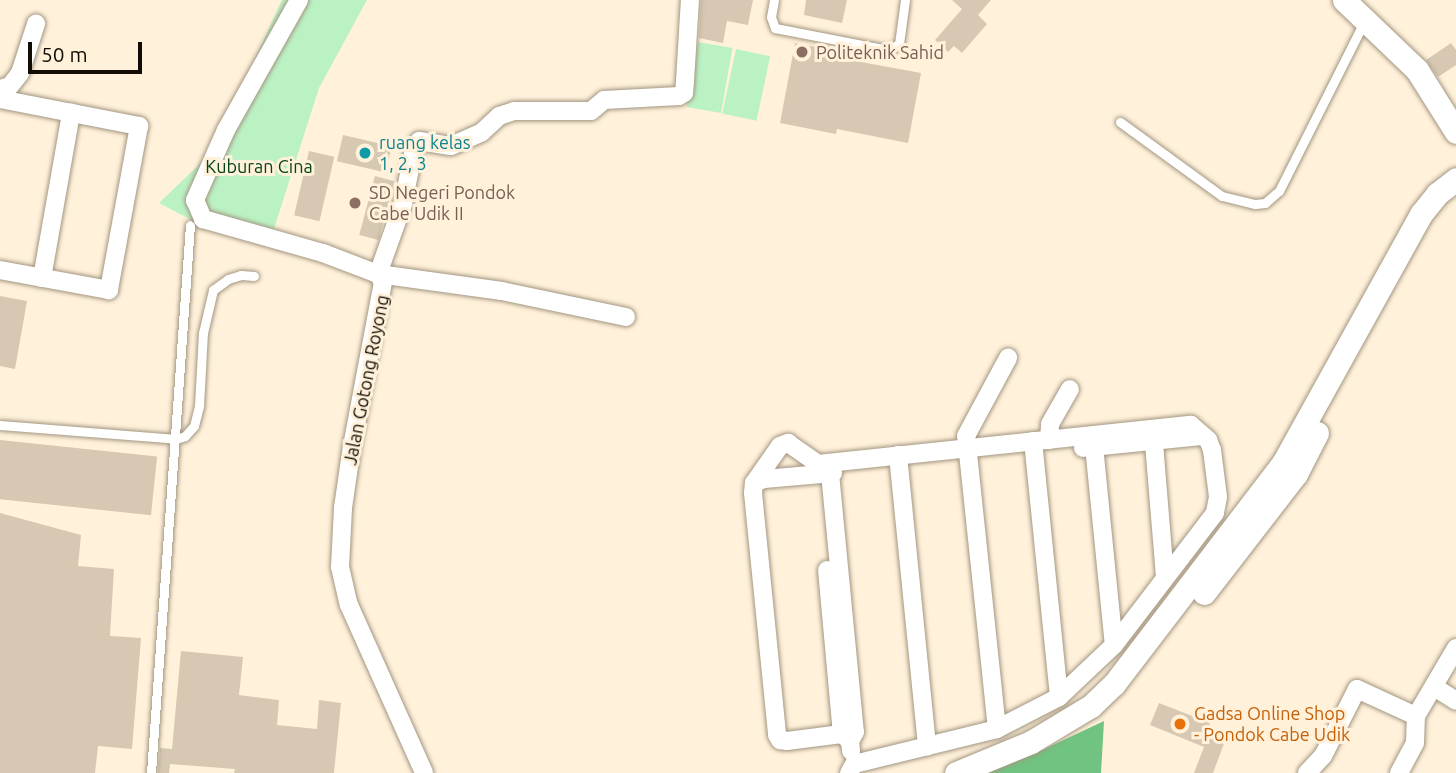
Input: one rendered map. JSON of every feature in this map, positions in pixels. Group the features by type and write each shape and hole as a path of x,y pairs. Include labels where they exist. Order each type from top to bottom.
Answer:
{"street":[{"name":"Jalan Gotong Royong","path":"299,0 226,130 195,200 197,210 204,219 323,253 377,274 384,289 352,446 342,520 340,567 349,605 424,773"},
{"path":"626,317 502,290 377,274 404,204 414,149 419,141 451,146 482,132 502,114 514,111 591,111 604,100 679,96 684,93 690,0"},
{"path":"1344,0 1366,18 1417,70 1456,132"},
{"path":"0,270 109,290 139,125 0,99 20,73 36,24"},
{"path":"42,278 71,113"},
{"path":"956,773 1031,743 1091,706 1114,684 1283,463 1331,381 1387,271 1421,214 1437,194 1456,179"},
{"path":"981,773 1037,751 1094,719 1120,699 1296,474 1432,217 1456,192"},
{"path":"997,729 968,454 969,429 1007,358"},
{"path":"1059,696 1039,444 1070,389"},
{"path":"1154,435 1165,577"},
{"path":"754,483 824,469 1039,444 1154,435 1202,436 1208,440 1212,450 1218,497 1215,513 1114,645 1059,696 997,729 851,768 846,738"},
{"path":"1093,441 1114,645"},
{"path":"788,443 824,469 855,732 846,738 787,741 780,740 777,735 754,483 780,446 788,443"},
{"path":"899,460 927,747"},
{"path":"1399,773 1415,743 1416,716 1456,648"},
{"path":"1434,687 1456,701"},
{"path":"1307,773 1323,756 1357,689 1416,716"}],"lane":[{"path":"774,0 771,17 775,28 888,50 900,44 905,0"},
{"path":"1120,122 1222,196 1255,204 1265,203 1279,191 1366,18"},
{"path":"151,773 190,225"},
{"path":"0,425 176,439 185,436 194,426 201,381 204,333 213,290 228,279 241,275 254,276"}],"green space":[{"name":"Kuburan Cina","path":"282,0 367,0 319,88 270,241 203,226 159,203 212,152"},
{"path":"698,42 732,48 721,113 687,107"},
{"path":"736,49 770,56 757,121 722,114"},
{"path":"1104,721 1101,773 987,773 1038,752"}],"building":[{"path":"701,0 753,0 748,25 727,21 723,43 699,38"},
{"path":"806,0 847,0 842,23 804,15"},
{"path":"952,0 991,0 978,15 987,24 962,53 954,46 948,52 935,40 962,9"},
{"path":"795,43 851,54 850,60 921,73 908,143 837,129 836,134 780,123"},
{"path":"1451,43 1456,50 1456,65 1438,77 1426,60"},
{"name":"ruang kelas 1, 2, 3","path":"343,135 392,146 386,173 337,161"},
{"path":"309,151 334,157 319,221 294,215"},
{"path":"375,176 394,181 379,240 359,235"},
{"path":"0,296 27,301 15,369 0,366"},
{"path":"0,440 157,457 151,515 0,499"},
{"path":"0,513 81,535 78,566 114,569 110,636 141,638 132,749 98,746 95,773 0,773"},
{"path":"181,651 243,657 239,695 279,700 277,725 317,729 319,700 341,703 334,773 234,773 235,769 170,764 169,773 158,773 160,748 172,749"},
{"name":"Gadsa Online Shop - Pondok Cabe Udik","path":"1159,703 1210,723 1206,734 1225,741 1213,773 1194,773 1204,747 1150,725"}],"place":[{"name":"Politeknik Sahid","path":"802,52"},
{"name":"ruang kelas 1, 2, 3","path":"365,153"},
{"name":"SD Negeri Pondok Cabe Udik II","path":"355,203"},
{"name":"Gadsa Online Shop - Pondok Cabe Udik","path":"1180,724"}]}
